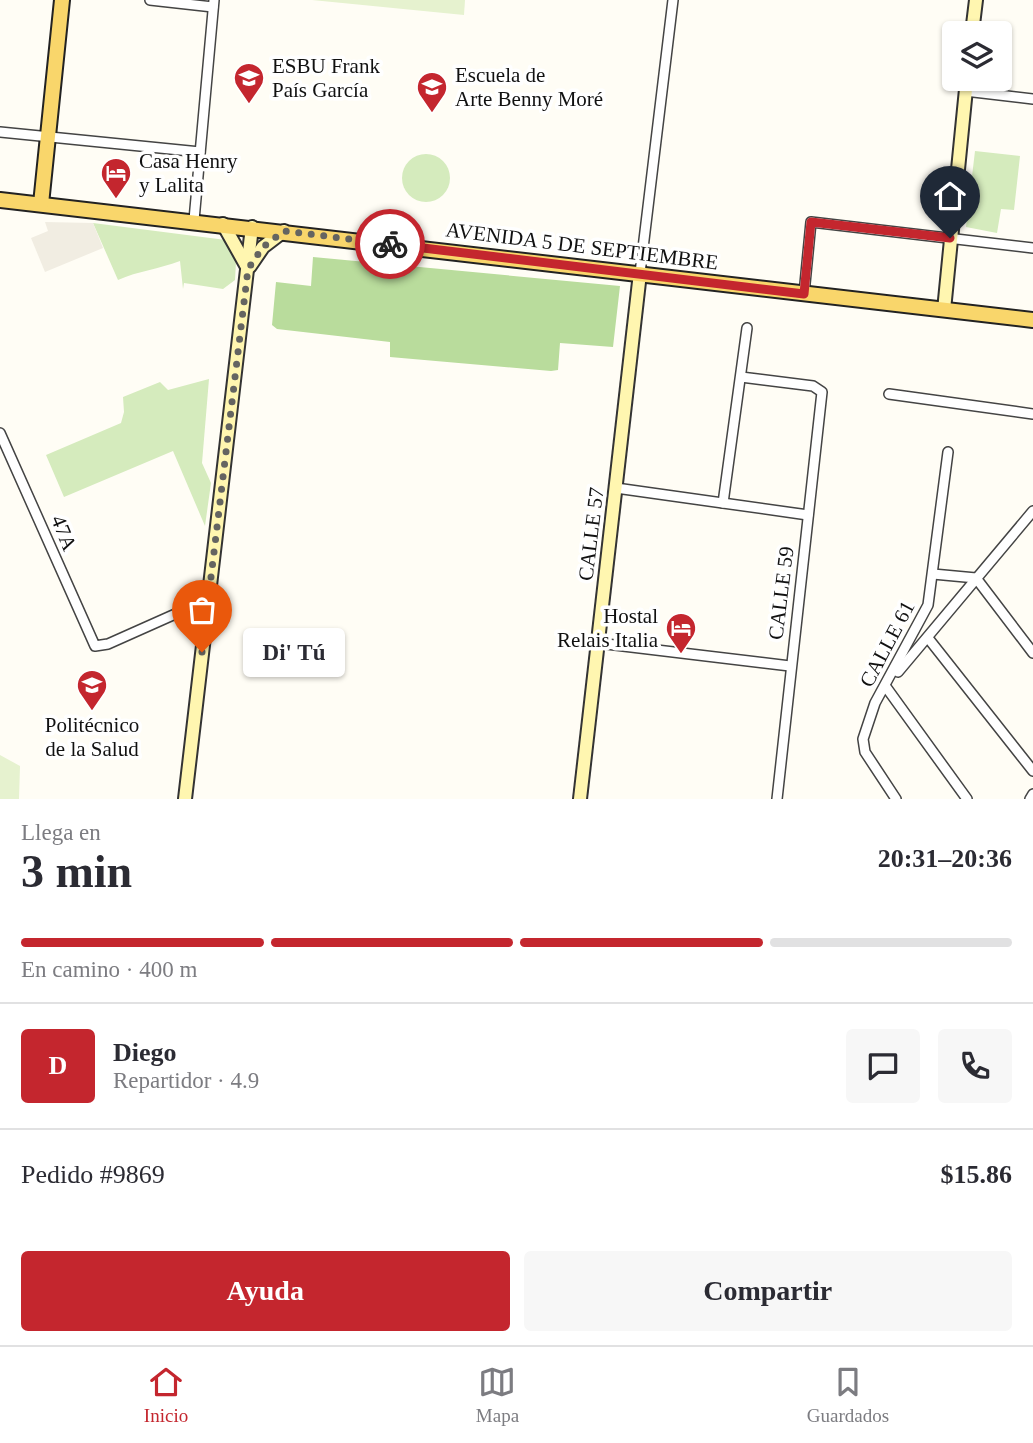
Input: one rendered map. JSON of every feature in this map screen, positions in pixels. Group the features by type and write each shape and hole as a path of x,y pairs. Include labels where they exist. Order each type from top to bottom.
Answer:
{"main road":[{"path":"41,204 62,0"},
{"path":"6,200 33,187 44,169"},
{"path":"44,169 54,192 72,207"},
{"name":"AVENIDA 5 DE SEPTIEMBRE","path":"6,200 1033,320"}],"street":[{"path":"150,0 213,4 194,220"},
{"path":"640,273 673,0"},
{"path":"973,21 976,0"},
{"path":"944,310 965,91"},
{"path":"995,91 1033,99"},
{"path":"0,132 200,152"},
{"path":"804,294 811,222 1033,248"},
{"path":"223,224 248,269"},
{"path":"186,799 252,227"},
{"path":"248,269 263,247 284,231"},
{"name":"CALLE 57","path":"580,799 640,273"},
{"path":"723,503 747,328"},
{"name":"CALLE 59","path":"741,377 813,386 822,392 777,799"},
{"path":"889,394 1033,414"},
{"name":"47A","path":"0,433 95,646 108,644 209,599"},
{"name":"CALLE 61","path":"896,799 865,752 863,739 867,719 929,605 948,452"},
{"path":"616,488 808,515"},
{"path":"967,799 886,687 1033,511"},
{"path":"933,574 975,578 1033,653"},
{"path":"928,638 1033,771"},
{"path":"598,643 790,666"},
{"path":"1030,799 1033,794"}],"green space":[{"path":"312,0 465,0 464,15"},
{"path":"975,151 1020,156 1014,210 1001,209 997,233 966,227"},
{"path":"426,154 443,161 450,178 443,195 426,202 409,195 402,178 409,161"},
{"path":"93,223 226,240 236,262 235,280 223,289 184,283 183,289 180,261 118,280"},
{"path":"313,257 620,286 613,347 560,343 558,370 551,371 390,357 390,342 277,329 272,325 276,282 311,286"},
{"path":"209,379 202,463 211,483 205,526 173,451 64,497 46,455 121,423 124,412 123,397 160,382 168,390"},
{"path":"0,755 20,766 19,799 0,799"}],"shaded area":[{"path":"45,222 93,223 103,248 45,272 31,238 48,231"}],"way so far":[{"path":"202,652 248,269 263,247 284,231 390,244"}],"place":[{"name":"ESBU Frank País García","path":"249,105"},
{"name":"Escuela de Arte Benny Moré","path":"432,114"},
{"name":"Casa Henry y Lalita","path":"116,200"},
{"name":"Di' Tú","path":"202,652"},
{"name":"Hostal Relais Italia","path":"681,655"},
{"name":"Politécnico de la Salud","path":"92,712"}],"route":[{"path":"390,244 804,294 811,222 950,238"}]}
